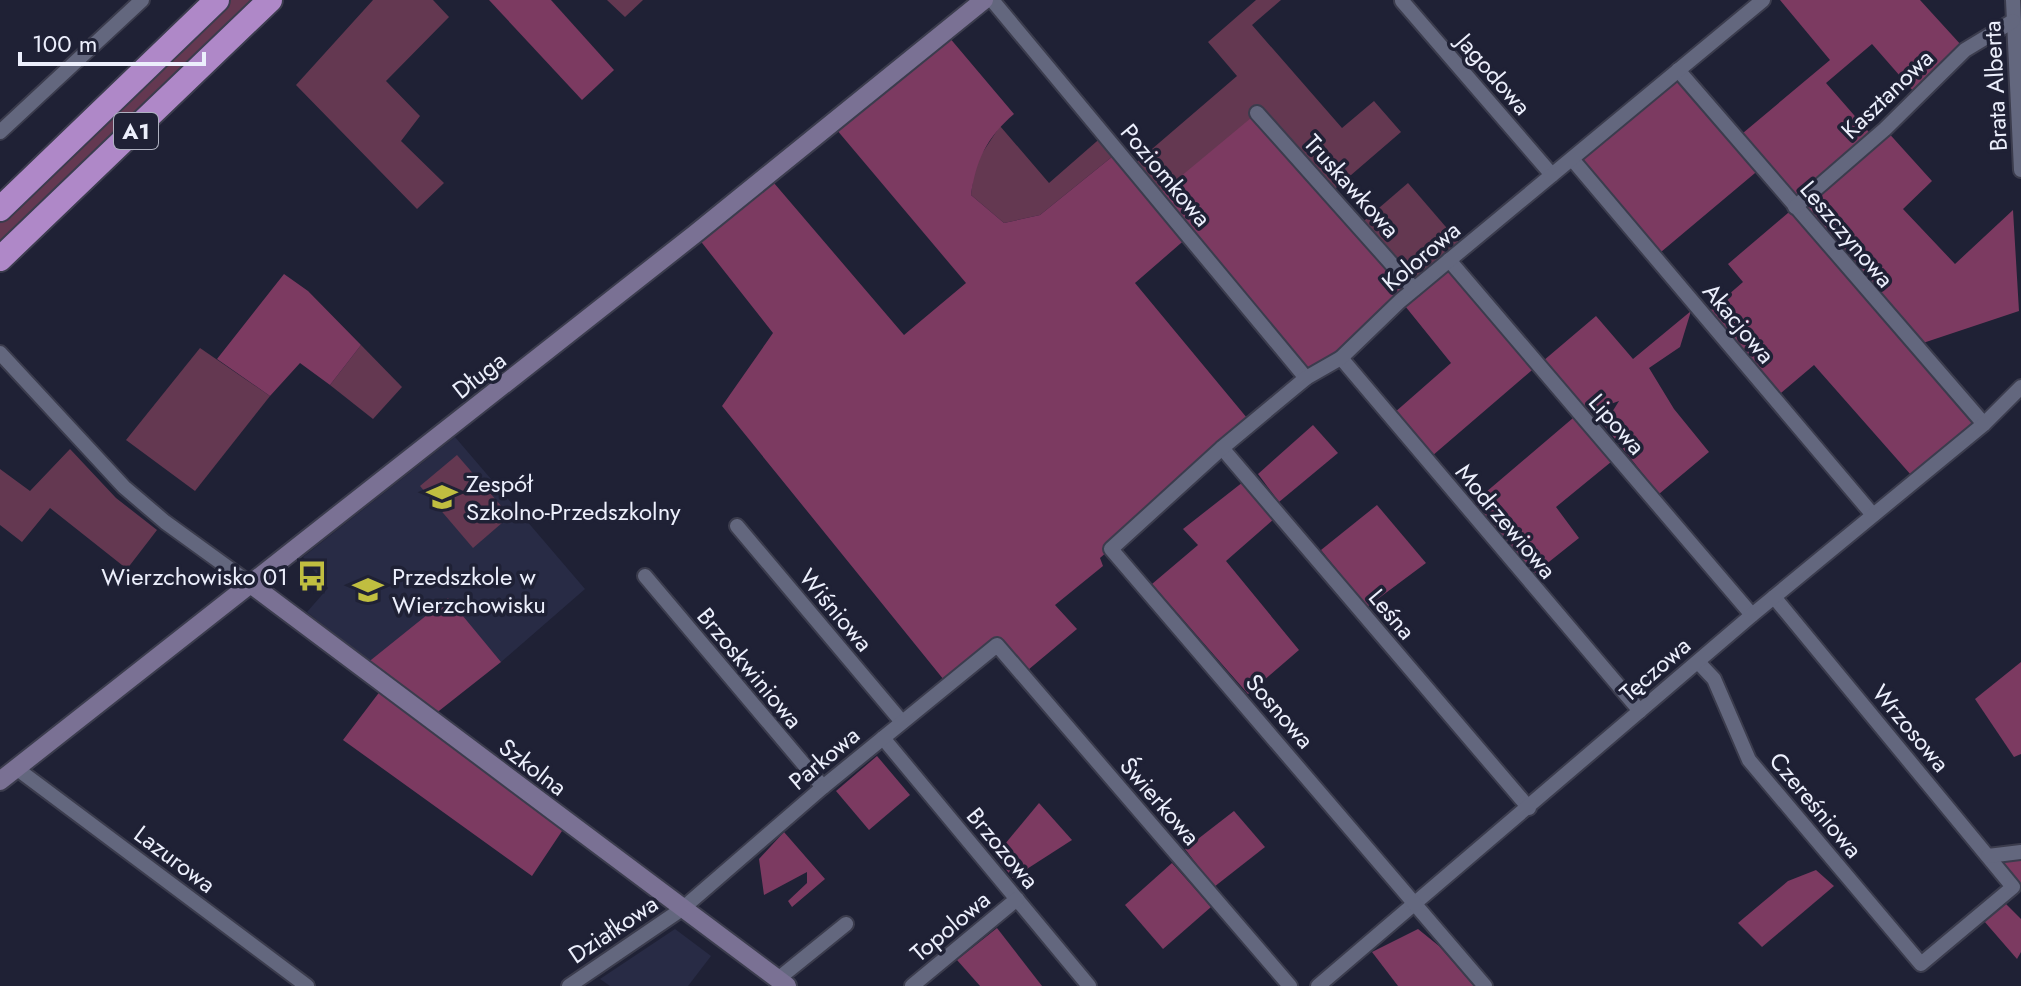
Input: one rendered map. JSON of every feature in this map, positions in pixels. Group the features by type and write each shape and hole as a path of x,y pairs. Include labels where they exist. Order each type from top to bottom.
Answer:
{"highway":[{"name":"A1","path":"0,209 217,0"},
{"name":"A1","path":"0,259 270,0"}],"street":[{"path":"0,132 142,0"},
{"name":"Długa","path":"0,781 252,585 984,0"},
{"name":"Poziomkowa","path":"992,0 1306,378"},
{"name":"Kolorowa","path":"1111,549 1222,448 1306,378 1341,358 1414,289 1763,0"},
{"name":"Brata Alberta","path":"2013,0 2021,170"},
{"name":"Jagodowa","path":"1402,1 1552,175"},
{"name":"Kasztanowa","path":"1795,207 1885,129 1965,50 2013,21"},
{"name":"Leszczynowa","path":"1678,70 1984,424"},
{"name":"Truskawkowa","path":"1257,113 1414,289"},
{"name":"Akacjowa","path":"1572,159 1873,515"},
{"name":"Lipowa","path":"1449,260 1752,615"},
{"path":"0,353 124,487 165,522 252,585"},
{"name":"Modrzewiowa","path":"1341,358 1640,711"},
{"name":"Tęczowa","path":"1318,986 1752,615 1984,424 2021,387"},
{"name":"Leśna","path":"1222,448 1529,808"},
{"name":"Wiśniowa","path":"737,526 902,722"},
{"name":"Sosnowa","path":"1111,549 1485,986"},
{"name":"Brzoskwiniowa","path":"645,576 823,787"},
{"name":"Szkolna","path":"252,585 783,983"},
{"name":"Wrzosowa","path":"1774,597 2013,887"},
{"name":"Parkowa","path":"682,909 823,787 997,645"},
{"name":"Świerkowa","path":"997,645 1290,986"},
{"name":"Czereśniowa","path":"1698,662 1714,679 1749,760 1921,964 2013,887"},
{"name":"Brzozowa","path":"883,738 1089,986"},
{"name":"Lazurowa","path":"16,768 307,986"},
{"path":"1988,856 2021,852"},
{"name":"Topolowa","path":"912,986 1017,899"},
{"name":"Działkowa","path":"569,986 682,909"},
{"path":"783,983 846,924"}],"shaded area":[{"path":"229,0 258,0 0,249 0,220"},
{"path":"373,0 433,0 449,17 386,81 420,116 401,141 444,183 417,209 296,85"},
{"path":"489,0 551,0 614,70 582,100"},
{"path":"607,0 643,0 625,17"},
{"path":"1256,0 1281,0 1252,25 1342,128 1374,101 1401,132 1329,194 1156,197 1131,167 1237,76 1208,42"},
{"path":"1780,0 1920,0 1962,46 1914,92 1872,44 1826,83 1874,138 1885,129 1932,181 1903,209 1955,264 2013,210 2019,311 1914,346 1979,420 1911,475 1814,365 1775,398 1704,316 1743,282 1728,264 1795,207 1761,168 1655,257 1572,159 1678,70 1737,138 1830,60"},
{"path":"943,30 1014,114 984,150 971,195 1004,223 1040,215 1118,152 1156,197 1257,113 1414,289 1449,260 1538,365 1432,456 1394,413 1451,363 1401,301 1306,378 1188,237 1135,283 1252,424 1100,558 1103,566 1055,605 1077,629 1028,670 1003,640 948,685 722,406 773,333 695,234 768,176 904,335 966,283 831,123"},
{"path":"1000,126 1049,183 1104,135 1118,152 1040,215 1004,223 971,195 975,164"},
{"path":"1408,183 1464,248 1414,289 1358,226"},
{"path":"284,274 308,291 361,345 330,385 300,363 270,396 217,359"},
{"path":"1691,311 1680,347 1649,368 1674,409 1709,452 1659,494 1604,425 1619,401 1588,412 1543,361 1596,316 1633,359"},
{"path":"361,345 402,387 373,419 330,385"},
{"path":"200,348 270,396 195,491 126,440"},
{"path":"1573,418 1611,462 1556,507 1579,538 1535,573 1472,504"},
{"path":"1313,425 1338,453 1279,502 1258,474"},
{"name":"Zespół Szkolno-Przedszkolny","path":"455,437 585,589 501,662 447,599 369,662 307,612 328,588 303,557"},
{"path":"70,449 116,498 157,530 127,569 50,508 22,542 0,525 0,469 30,491"},
{"path":"457,455 510,516 473,548 420,486"},
{"path":"1243,482 1275,518 1226,561 1299,650 1248,694 1152,584 1198,545 1183,529"},
{"path":"1377,505 1426,563 1367,607 1321,550"},
{"path":"448,598 501,662 430,718 568,822 532,876 343,740 384,686 361,668"},
{"path":"2021,662 2021,754 2014,757 1975,699"},
{"path":"877,756 910,795 869,830 836,791"},
{"path":"1039,803 1072,840 1013,878 995,856"},
{"path":"1234,811 1265,847 1214,887 1185,849"},
{"path":"784,832 825,879 792,907 788,901 807,883 807,872 764,895 759,859"},
{"path":"2021,859 2021,887 2002,862"},
{"path":"1172,863 1211,907 1163,949 1125,905"},
{"path":"1816,870 1834,886 1762,947 1738,923 1788,881"},
{"path":"2005,903 2021,919 2021,952 2017,959 1984,921"},
{"path":"997,928 1042,986 980,986 957,960"},
{"path":"675,929 711,956 688,986 610,986 600,979"},
{"path":"1418,929 1439,946 1474,986 1398,986 1372,952"}],"place":[{"name":"Zespół Szkolno-Przedszkolny","path":"442,497"},
{"name":"Wierzchowisko 01","path":"312,576"},
{"name":"Przedszkole w Wierzchowisku","path":"368,590"}]}
